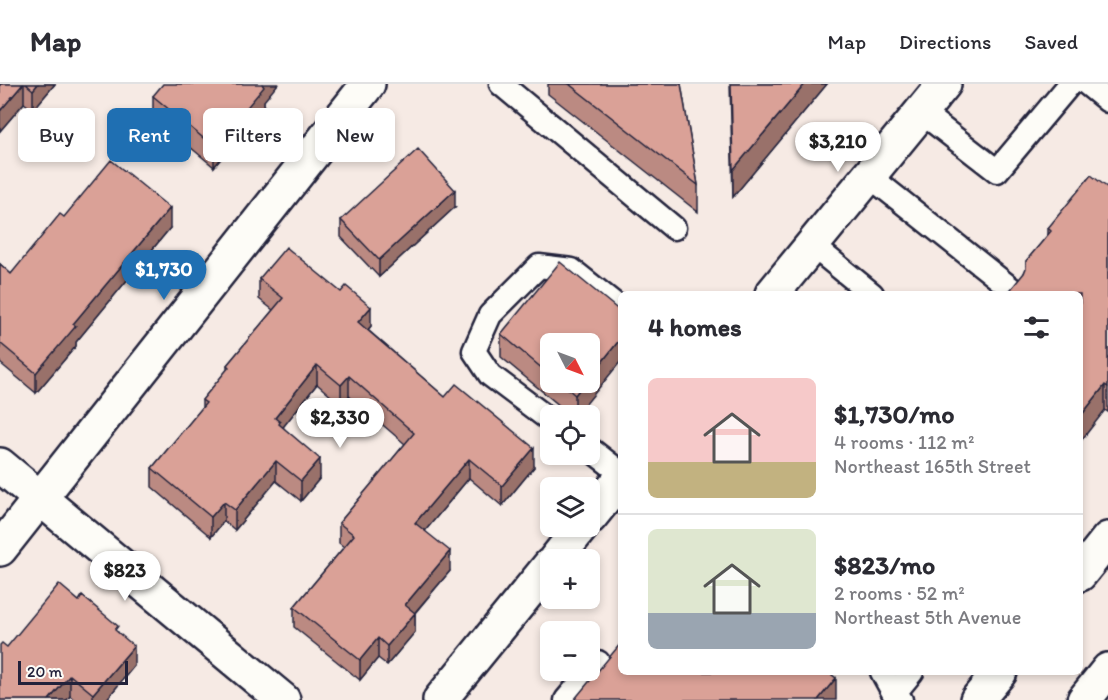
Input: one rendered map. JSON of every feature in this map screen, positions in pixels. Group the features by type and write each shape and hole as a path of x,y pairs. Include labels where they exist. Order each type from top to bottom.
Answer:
{"street":[{"path":"0,549 369,84"},
{"path":"774,291 944,84"},
{"path":"0,465 283,700"},
{"path":"600,505 618,483"},
{"path":"564,549 573,537"},
{"path":"1083,569 1108,539"},
{"path":"440,700 540,577"},
{"path":"1084,700 1108,670"},
{"path":"977,700 998,675"}],"lane":[{"path":"501,84 674,228"},
{"path":"921,112 997,171 1070,84"},
{"path":"1087,84 1108,101"},
{"path":"868,176 1012,290"},
{"path":"812,246 868,291"},
{"path":"540,412 490,375 474,351 490,315 540,266 572,270 618,307"},
{"path":"600,457 618,471"},
{"path":"884,675 898,697 910,675"},
{"path":"566,700 582,681"}],"building":[{"path":"0,84 23,84 0,111"},
{"path":"26,84 38,84 33,90"},
{"path":"163,84 262,84 264,87 246,108 203,108 203,138 191,128 191,108 167,108 153,96"},
{"path":"569,84 681,84 698,185"},
{"path":"731,84 805,84 733,170"},
{"path":"418,149 455,190 379,260 341,220"},
{"path":"109,162 113,162 170,208 73,324 76,326 36,373 0,343 0,264 11,274 60,214 64,217"},
{"path":"1091,175 1108,188 1108,387 1105,385 1083,413 1083,291 1009,291 1024,273 1026,261 1051,231 1048,228"},
{"path":"286,247 341,292 346,286 371,307 358,322 445,397 456,384 534,448 502,486 469,459 415,523 450,551 405,605 415,613 387,646 378,638 360,660 294,607 354,535 339,523 414,433 349,376 341,385 317,365 275,418 320,459 301,481 276,461 235,510 224,502 211,517 152,468 206,403 202,400 229,367 227,365 283,298 259,279"},
{"path":"560,262 618,310 618,342 600,364 600,333 540,333 540,367 501,334"},
{"path":"59,584 79,601 82,596 118,626 115,630 134,646 93,694 70,675 49,700 0,700 0,645 2,643 7,647"},
{"path":"618,647 618,675 832,675 836,678 818,700 574,700 590,681 600,681 600,668"}]}
